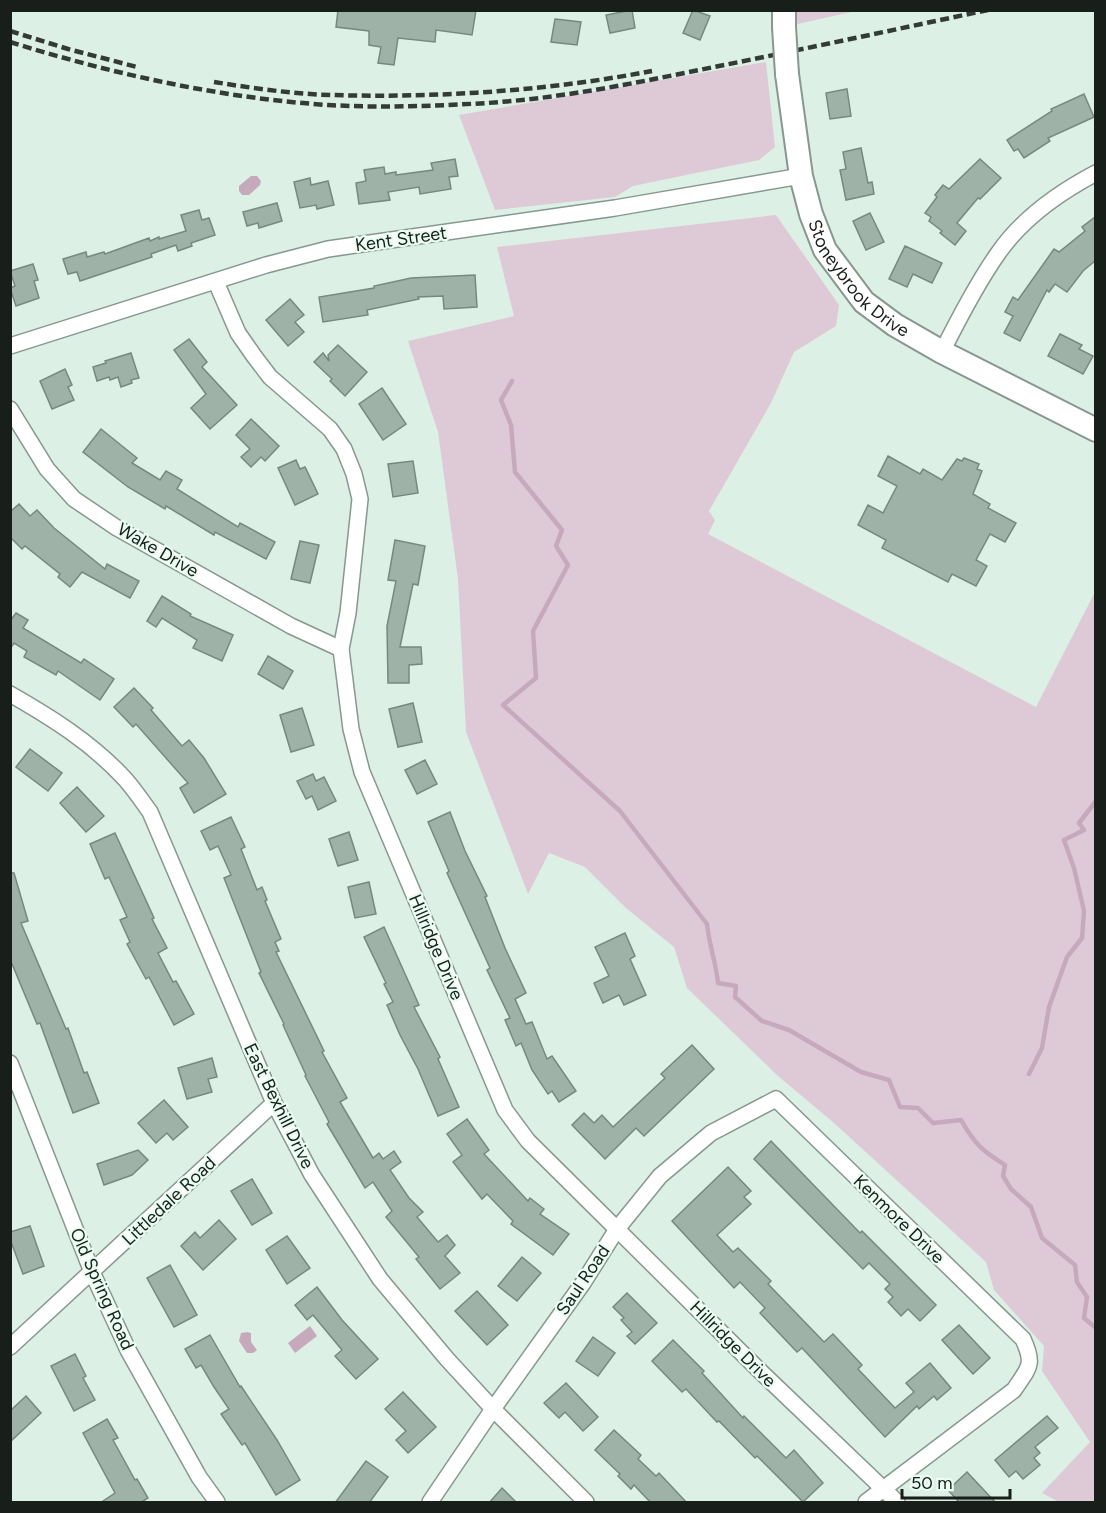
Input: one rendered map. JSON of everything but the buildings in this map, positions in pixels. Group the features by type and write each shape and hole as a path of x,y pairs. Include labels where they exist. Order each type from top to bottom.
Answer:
{"street":[{"name":"Stoneybrook Drive","path":"784,19 787,74 801,176 811,214 825,250 864,302 895,325 942,352 1095,430"},
{"path":"942,352 969,298 1000,250 1034,214 1074,184 1095,173"},
{"name":"Kent Street","path":"10,346 266,265 328,249 606,209 801,176"},
{"name":"Hillridge Drive","path":"216,282 238,333 254,356 270,377 330,429 344,449 354,474 360,499 348,614 341,649 351,729 362,772 495,1089 506,1110 528,1141 897,1503"},
{"name":"Wake Drive","path":"10,409 47,469 74,498 117,528 291,626 341,649"},
{"name":"East Bexhill Drive","path":"10,694 58,722 99,753 125,779 150,812 274,1103 312,1175 380,1280 493,1409 586,1503"},
{"name":"Old Spring Road","path":"10,1063 92,1272 128,1350 217,1503"},
{"name":"Saul Road","path":"430,1503 493,1409 583,1283 617,1228 660,1176 711,1133 776,1099"},
{"name":"Kenmore Drive","path":"776,1099 1023,1339 1031,1356 1029,1368 1014,1390 883,1489"},
{"name":"Littledale Road","path":"10,1347 274,1103"},
{"path":"866,1503 883,1489"}],"shaded area":[{"path":"798,10 856,11 784,27 784,13"},
{"path":"766,62 775,147 759,160 633,186 615,197 495,210 459,115"},
{"path":"251,176 257,176 261,181 260,185 249,195 242,195 239,186"},
{"path":"776,215 839,305 836,326 794,352 771,403 709,511 715,520 708,534 1036,707 1095,592 1095,1502 1059,1502 1042,1493 1090,1442 1042,1371 1044,1346 994,1290 986,1262 834,1123 778,1076 687,988 674,947 626,908 585,867 549,853 528,894 466,732 458,579 438,432 408,341 514,316 497,247"},
{"path":"310,1326 317,1336 295,1353 288,1343"},
{"path":"241,1333 251,1333 251,1342 257,1350 253,1353 247,1353 239,1341"}],"waterway":[{"path":"512,381 501,400 511,425 515,472 562,530 556,546 568,565 533,631 536,678 503,705 620,811 707,924 718,983 736,986 735,997 762,1021 789,1030 861,1072 889,1080 900,1107 918,1108 933,1123 961,1120 979,1146 1005,1165 1003,1176 1011,1189 1031,1207 1042,1238 1075,1265 1077,1282 1087,1297 1084,1318 1096,1328"},
{"path":"1029,1074 1042,1048 1049,1007 1067,957 1082,938 1084,911 1074,868 1064,840 1084,830 1079,823 1096,801"}],"railway":[{"path":"10,42 127,74 247,97 328,105 428,106 516,101 602,89 988,10"},
{"path":"10,31 137,67"},
{"path":"214,82 316,94 371,96 452,94 573,84 652,71"}]}
